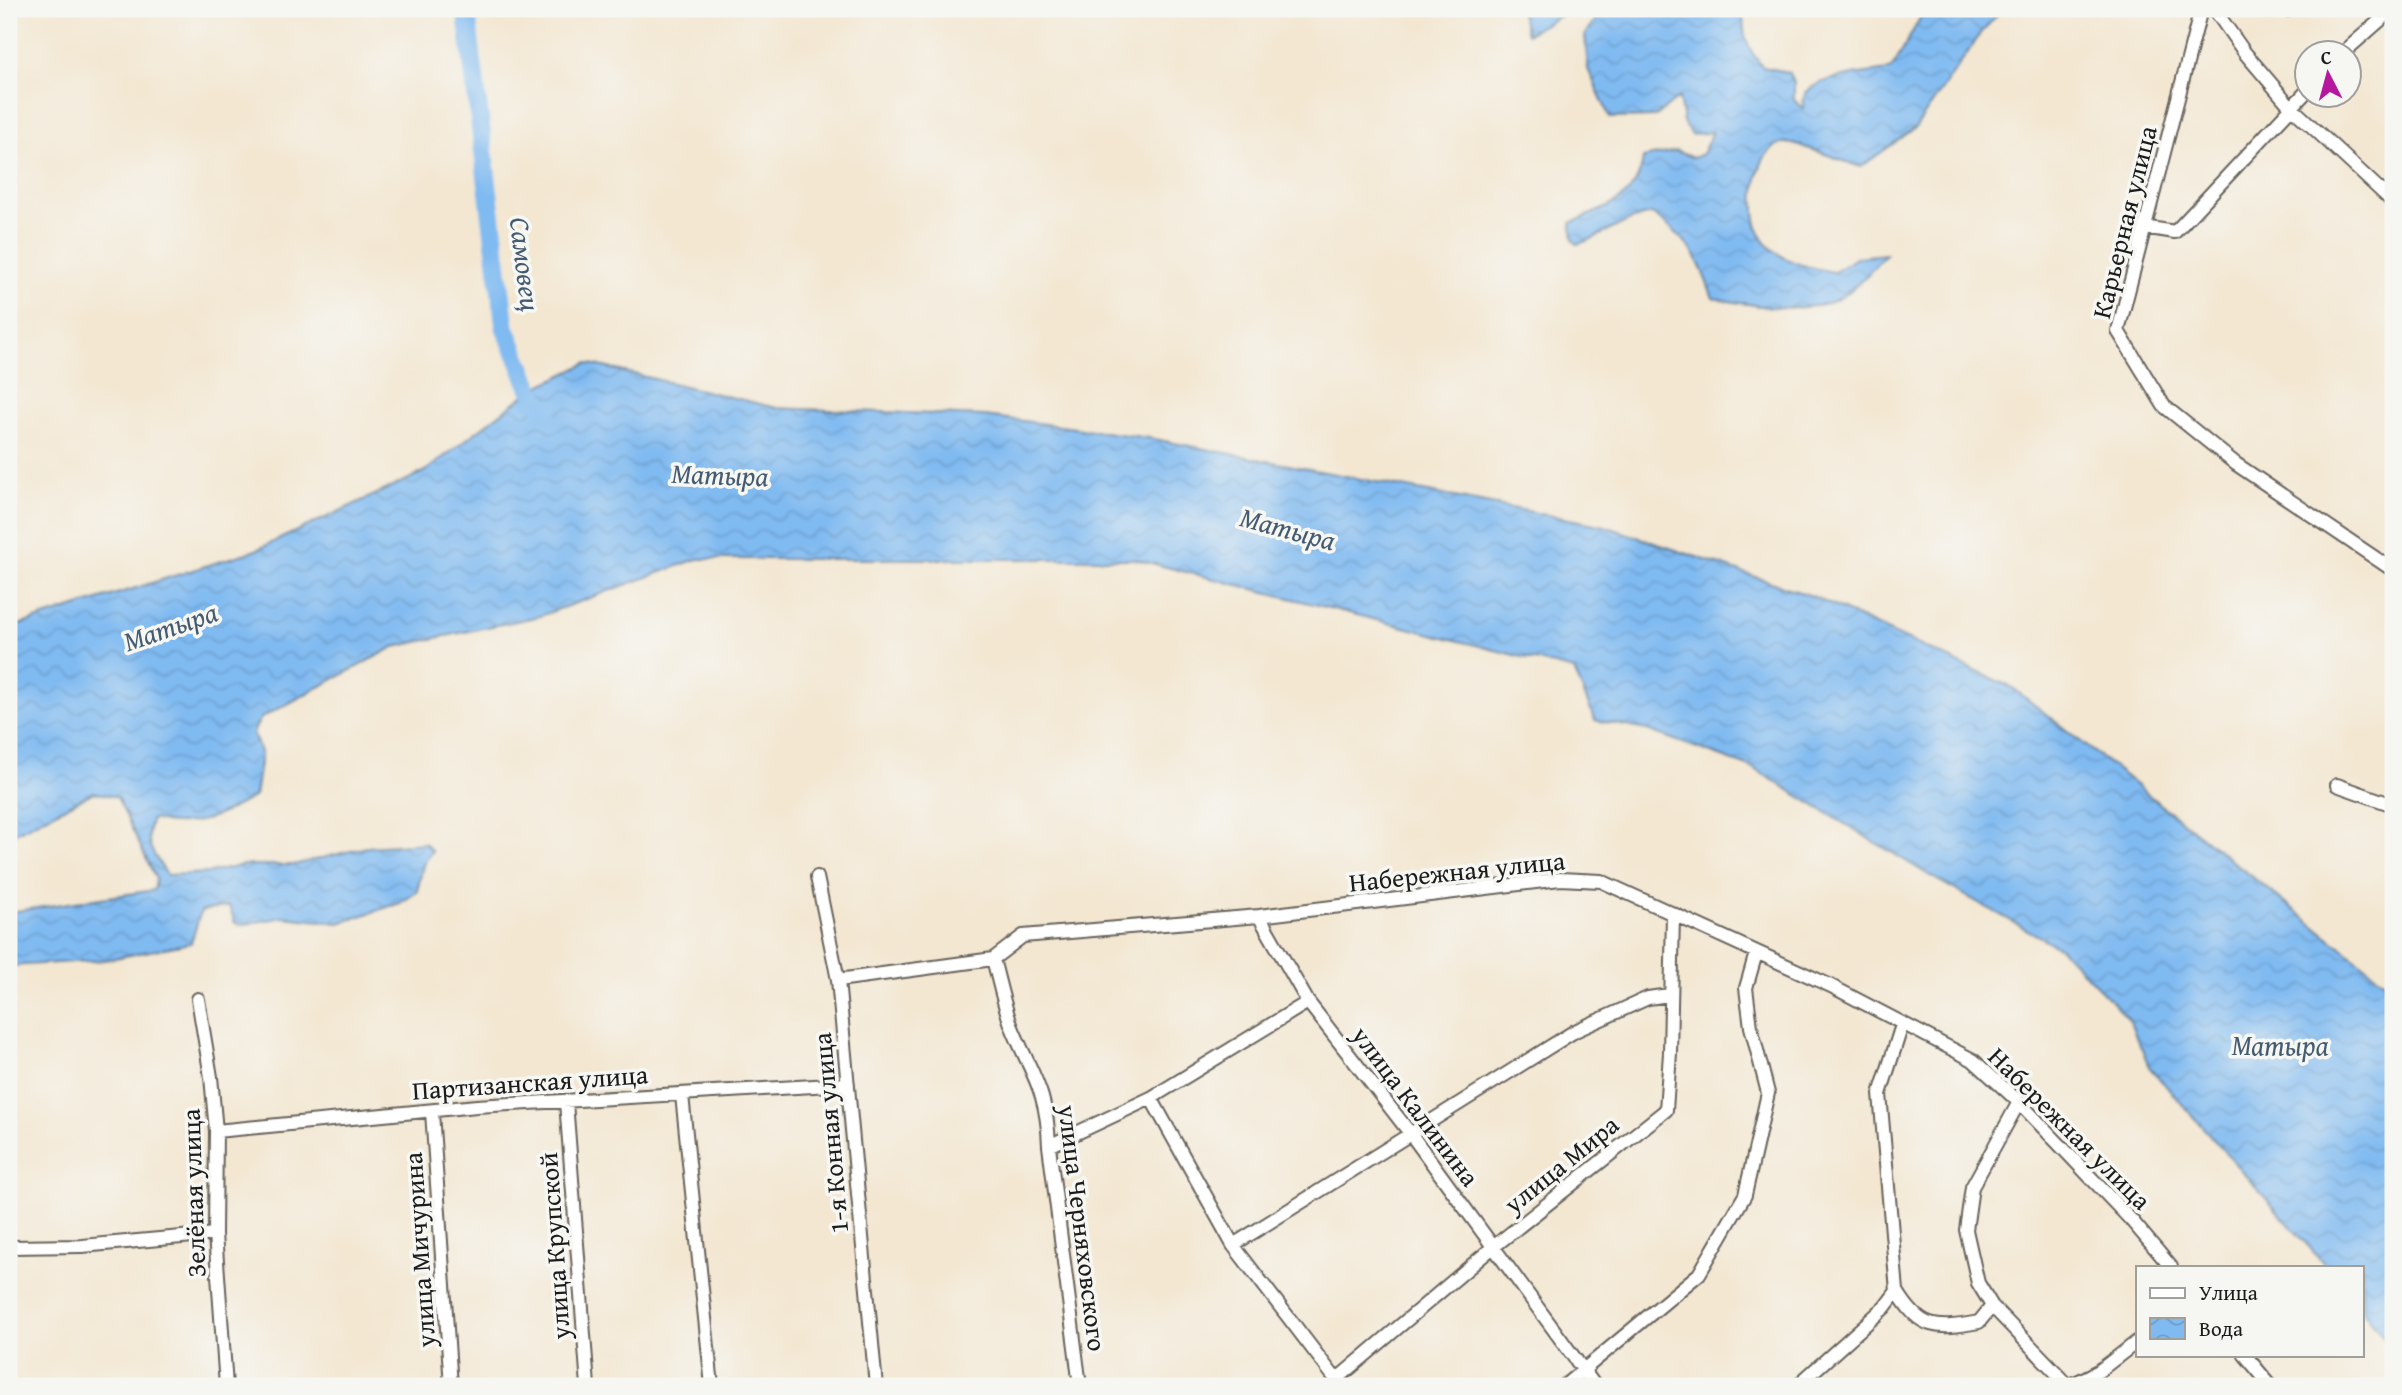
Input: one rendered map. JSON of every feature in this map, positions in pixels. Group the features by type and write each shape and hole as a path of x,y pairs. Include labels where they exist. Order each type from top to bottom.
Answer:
{"street":[{"name":"Карьерная улица","path":"2201,9 2118,331 2164,407 2236,464 2393,570"},
{"path":"2214,9 2245,53 2291,107 2393,202"},
{"path":"2360,38 2390,12"},
{"path":"2143,227 2175,232 2294,104"},
{"path":"2337,785 2393,805"},
{"name":"1-я Конная улица","path":"817,877 838,979 876,1386"},
{"name":"Набережная улица","path":"993,959 1023,936 1259,916 1560,879 1601,881 1831,986 1973,1060 2019,1102 2132,1221 2170,1266"},
{"name":"улица Мира","path":"1339,1383 1492,1248 1665,1110 1670,1053 1669,995 1673,915"},
{"name":"улица Калинина","path":"1259,916 1308,1002 1410,1133 1595,1386"},
{"path":"1564,1386 1699,1274 1745,1195 1768,1093 1751,1027 1746,988 1756,953"},
{"path":"838,979 993,959"},
{"name":"улица Черняховского","path":"993,959 1012,1027 1036,1075 1048,1111 1049,1146 1080,1386"},
{"path":"1233,1245 1574,1031 1648,998 1669,995"},
{"name":"Зелёная улица","path":"198,999 211,1077 216,1132 215,1234 226,1386"},
{"path":"1049,1146 1151,1098 1308,1002"},
{"path":"1902,1025 1880,1094 1897,1291 1911,1315 1944,1329 1979,1322 1992,1306"},
{"name":"Партизанская улица","path":"216,1132 477,1106 848,1084"},
{"path":"682,1094 712,1386"},
{"path":"1151,1098 1233,1245 1339,1383"},
{"name":"улица Крупской","path":"566,1101 588,1386"},
{"path":"2019,1102 1972,1187 1966,1230 1978,1283 1992,1306 2069,1386 2099,1371 2136,1343"},
{"name":"улица Мичурина","path":"432,1112 451,1386"},
{"path":"9,1247 82,1246 215,1234"},
{"path":"1797,1386 1885,1307 1897,1291"},
{"path":"2246,1356 2271,1386"}],"water":[{"path":"1520,9 1565,9 1565,13 1527,34"},
{"path":"1604,9 1744,9 1744,33 1753,54 1763,67 1788,72 1794,82 1794,100 1803,108 1804,97 1818,84 1892,69 1925,9 2002,9 1982,32 1915,128 1861,167 1789,143 1772,148 1764,158 1755,188 1756,220 1760,233 1773,250 1797,264 1834,272 1858,257 1886,254 1860,282 1836,300 1814,306 1785,308 1713,298 1697,259 1685,241 1652,214 1632,219 1577,244 1573,239 1571,223 1607,207 1627,193 1640,172 1643,158 1676,151 1693,158 1702,154 1713,132 1691,135 1683,122 1679,97 1655,117 1610,118 1588,69 1585,34"},
{"name":"Матыра","path":"587,363 777,408 985,416 1149,438 1605,526 1812,596 2013,688 2393,988 2393,1349 2364,1313 2364,1266 2326,1266 2150,1068 2128,1018 2060,948 1932,877 1753,768 1647,730 1595,720 1574,670 1135,559 697,559 540,616 394,647 261,718 253,732 261,755 255,796 206,820 181,823 152,819 148,835 151,849 167,875 209,873 243,865 293,865 367,847 425,843 432,851 423,865 417,892 400,903 339,923 283,917 241,925 235,923 229,906 201,911 191,943 105,960 9,966 9,912 154,890 156,879 117,797 94,792 9,836 9,628 256,550 424,472 531,390"}],"waterway":[{"name":"Самовец","path":"466,9 505,327 531,390 546,412"}]}
